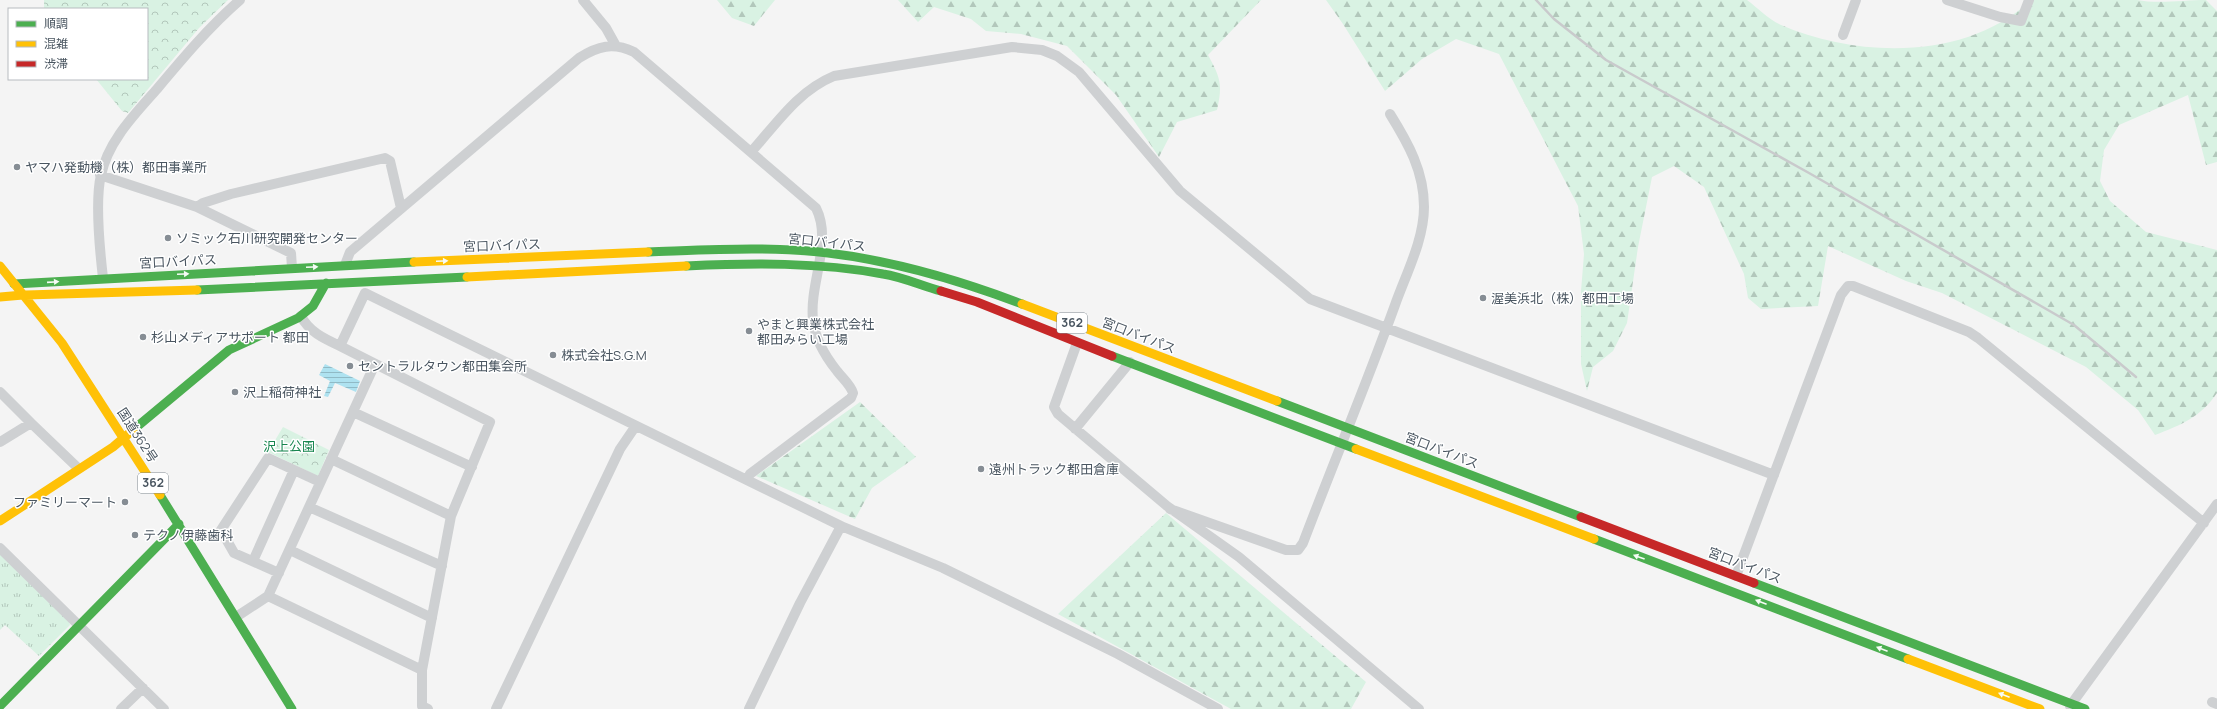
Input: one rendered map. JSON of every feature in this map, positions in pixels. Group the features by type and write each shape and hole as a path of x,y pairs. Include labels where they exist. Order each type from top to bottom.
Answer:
{"main road":[{"name":"宮口バイパス","path":"0,285 345,264 727,249 821,252 889,263 942,276 1736,576 2069,706 2085,709"},
{"name":"宮口バイパス","path":"0,297 23,295 128,293 757,263 819,266 891,276 981,304 1078,343 2040,709"},
{"name":"国道362号","path":"0,266 62,343 126,438 292,709"},
{"path":"0,521 78,468 126,438 229,350 301,316 313,306 326,283"},
{"path":"0,706 179,524"}],"street":[{"path":"102,278 99,195 100,175 107,156 124,129 204,33 240,0"},
{"path":"583,0 606,28 616,46"},
{"path":"1843,35 1856,0"},
{"path":"1947,0 2000,17 2021,21 2029,0"},
{"path":"345,264 350,252 579,58 596,48 616,46 640,55 816,208 821,222 821,252 812,310 816,334 824,354 851,386 853,393 851,398 750,474 747,480"},
{"path":"752,151 795,102 816,85 834,76 1012,47 1042,50 1057,56 1080,72 1180,192 1310,299 1774,475"},
{"path":"1170,509 1286,550 1298,550 1303,543 1387,328 1418,241 1424,206 1421,182 1413,154 1390,114"},
{"path":"197,207 203,202 231,194 385,158 390,161 401,208"},
{"path":"100,175 197,207 291,253 292,268"},
{"path":"1736,576 1841,295 1848,286 1853,286 1969,332 2204,523"},
{"path":"340,346 365,293 635,427 840,526 944,568 1118,654 1218,709"},
{"path":"301,316 304,323 316,334 490,422 451,516 422,670 422,706 428,709"},
{"path":"1078,343 1054,407 1058,414 1170,509 1239,557 1419,709"},
{"path":"1075,429 1130,362"},
{"path":"236,618 268,596 375,364"},
{"path":"0,392 78,468"},
{"path":"353,412 472,467"},
{"path":"0,442 32,423"},
{"path":"496,709 620,449 635,427"},
{"path":"279,572 234,552 221,530 268,458 320,482"},
{"path":"331,459 451,516"},
{"path":"253,561 294,470"},
{"path":"2069,706 2217,504"},
{"path":"309,507 442,566"},
{"path":"749,709 800,603 840,526"},
{"path":"0,548 164,709"},
{"path":"290,550 432,618"},
{"path":"268,596 422,670"},
{"path":"121,709 142,688"}],"green space":[{"path":"44,0 228,0 199,28 128,113 122,111 97,80 148,80 148,8 44,8"},
{"path":"717,0 775,0 754,26 732,18"},
{"path":"898,0 1261,0 1208,55 1218,75 1220,87 1217,110 1177,122 1159,157 1116,95 1067,46 1021,34 986,31 971,19 934,7 918,22"},
{"path":"1326,0 1747,0 1777,23 1811,36 1843,44 1877,48 1910,48 1944,43 1975,34 2005,20 2031,0 2137,0 2162,2 2206,0 2217,11 2217,162 2206,165 2188,95 2119,125 2104,150 2100,181 2110,201 2146,232 2217,250 2217,393 2204,408 2190,419 2182,424 2155,435 2138,410 2086,367 1942,293 1906,281 1828,246 1818,306 1761,309 1748,298 1744,274 1704,187 1674,166 1652,177 1638,247 1627,323 1613,351 1593,367 1587,391 1581,364 1581,291 1584,254 1578,206 1499,54 1456,39 1422,59 1385,91 1343,24"},
{"path":"860,402 916,457 872,488 855,519 756,476"},
{"name":"沢上公園","path":"283,427 329,450 318,476 268,452"},
{"path":"1166,513 1366,682 1351,709 1231,709 1058,614"},
{"path":"0,554 69,622 70,625 39,656 5,625 0,630"}],"water":[{"path":"325,364 360,381 356,392 335,383 328,397 324,396 330,381 319,375"}],"railway":[{"path":"1536,0 1554,19 1606,60 1809,173 2074,325 2136,377"}],"traffic: fast":[{"path":"648,252 761,249 828,253 878,261 926,272 951,279 1022,304"},
{"path":"14,284 414,262"},
{"path":"686,266 785,264 834,267 890,275 941,291"},
{"path":"197,290 467,277"},
{"path":"133,430 229,350 298,318 313,306 326,283"},
{"path":"1112,356 1356,449"},
{"path":"1277,401 1581,517"},
{"path":"160,495 292,709"},
{"path":"0,706 179,524"},
{"path":"1594,539 1908,659"},
{"path":"1754,583 2085,709"}],"traffic: slow":[{"path":"414,262 648,252"},
{"path":"0,266 62,343 160,495"},
{"path":"467,277 686,266"},
{"path":"26,295 197,290"},
{"path":"0,297 23,295"},
{"path":"1022,304 1277,401"},
{"path":"0,521 113,447 133,430"},
{"path":"1356,449 1594,539"},
{"path":"1908,659 2040,709"}],"traffic: jam":[{"path":"941,291 977,302 1112,356"},
{"path":"1581,517 1754,583"}],"place":[{"name":"ヤマハ発動機（株）都田事業所","path":"17,167"},
{"name":"ソミック石川研究開発センター","path":"168,238"},
{"name":"渥美浜北（株）都田工場","path":"1483,298"},
{"name":"やまと興業株式会社 都田みらい工場","path":"749,331"},
{"name":"杉山メディアサポート 都田","path":"143,337"},
{"name":"株式会社S.G.M","path":"553,355"},
{"name":"セントラルタウン都田集会所","path":"350,366"},
{"name":"沢上稲荷神社","path":"235,392"},
{"name":"遠州トラック都田倉庫","path":"981,469"},
{"name":"ファミリーマート","path":"125,502"},
{"name":"テクノ伊藤歯科","path":"135,535"}]}
